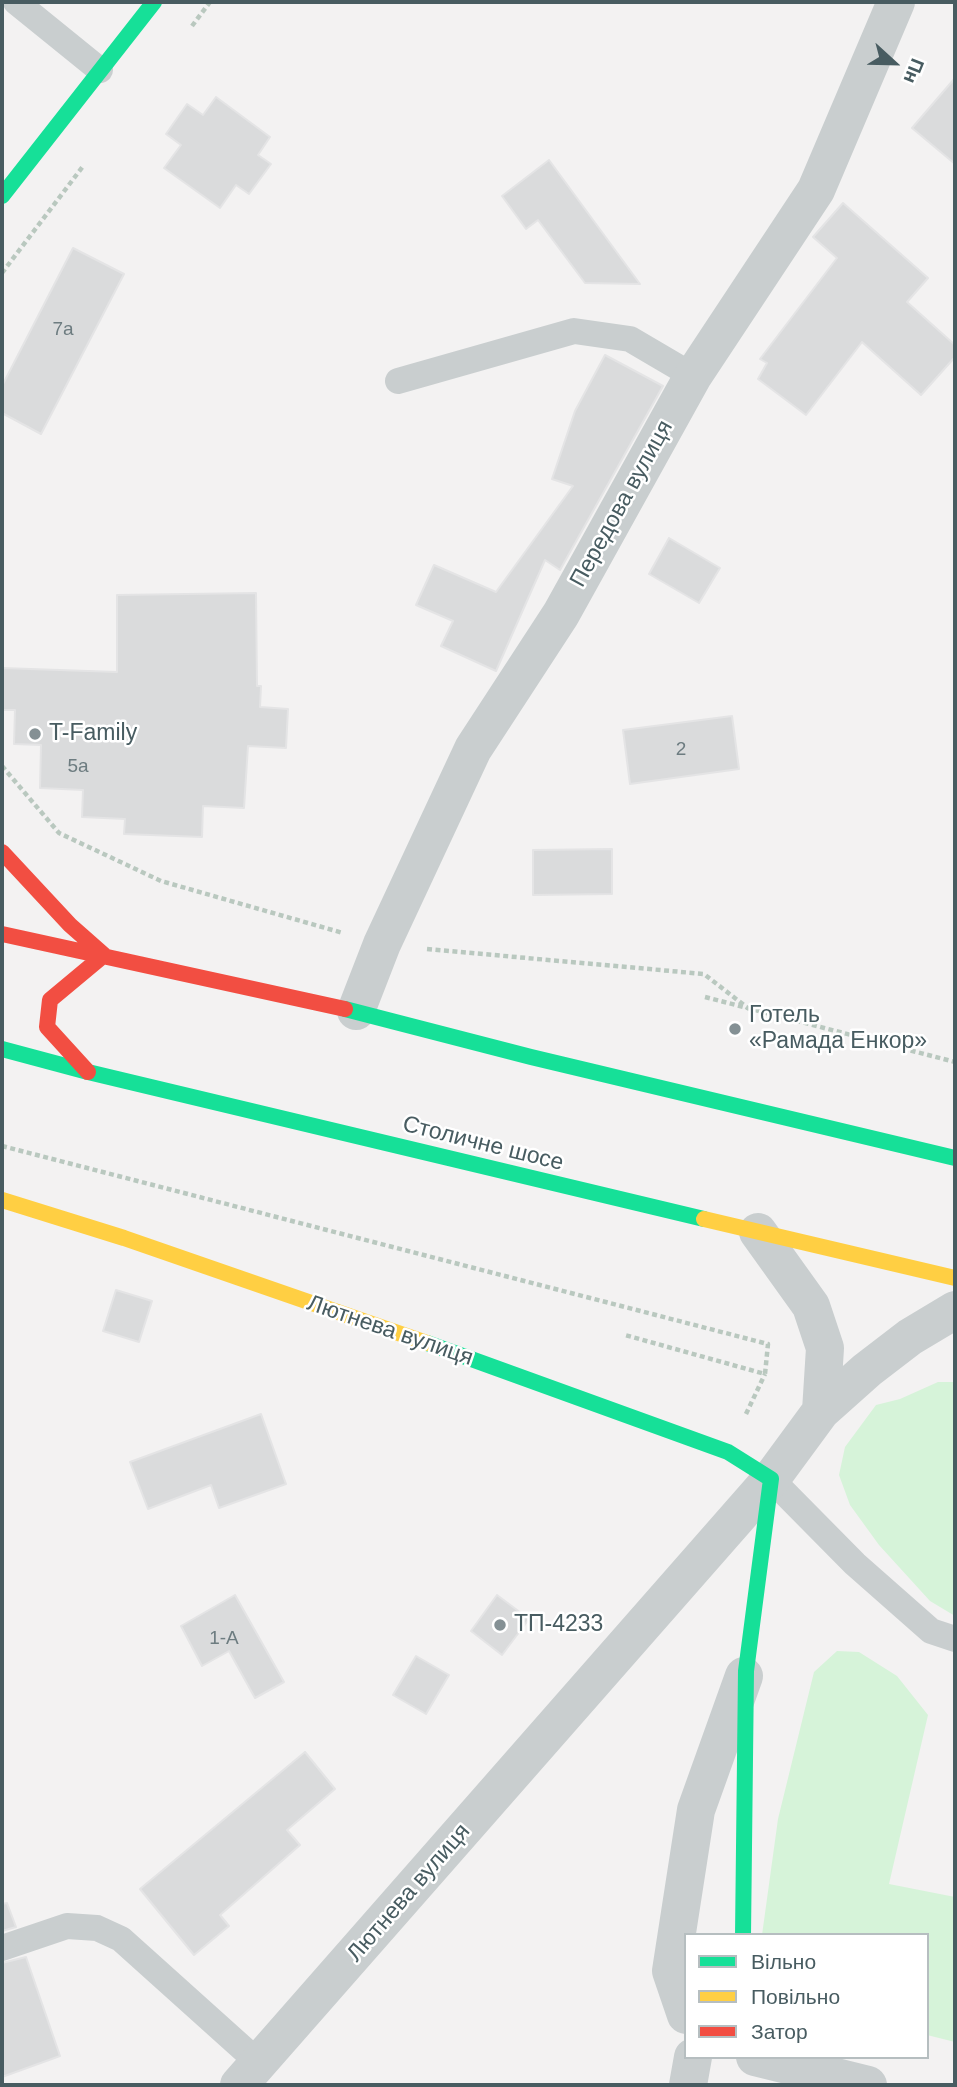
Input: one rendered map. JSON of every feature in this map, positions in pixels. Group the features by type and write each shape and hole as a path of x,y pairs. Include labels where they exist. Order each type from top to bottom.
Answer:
{"main road":[{"path":"2,196 154,2"},
{"path":"2,852 70,925 104,955"},
{"path":"2,934 356,1012 531,1057 955,1158"},
{"path":"89,1072 47,1027 50,1000 104,955"},
{"name":"Столичне шосе","path":"2,1049 955,1278"},
{"name":"Лютнева вулиця","path":"2,1200 124,1238 559,1390 728,1452 771,1479"},
{"path":"743,1933 746,1671 771,1479"}],"street":[{"name":"Передова вулиця","path":"356,1012 382,944 473,748 561,614 693,376 816,191 896,2"},
{"path":"758,1232 811,1306 824,1348 821,1410"},
{"name":"Лютнева вулиця","path":"249,2074 771,1479 821,1410 910,1337 955,1310"},
{"path":"684,2009 671,1971 696,1810 746,1671"},
{"path":"688,2085 693,2059"},
{"path":"763,2059 868,2085"}],"lane":[{"path":"16,2 100,70"},
{"path":"398,381 574,331 630,339 693,376"},
{"path":"771,1479 855,1564 931,1631 955,1639"},
{"path":"2,1948 66,1926 97,1928 121,1939 249,2074"}],"path":[{"path":"705,997 955,1062"},
{"path":"2,1146 768,1344 765,1374 746,1414"},
{"path":"625,1335 765,1374"}],"green space":[{"path":"938,1382 955,1382 955,1616 930,1601 879,1545 850,1505 839,1475 845,1447 876,1405 900,1399"},
{"path":"837,1651 859,1652 897,1676 928,1715 889,1884 955,1897 955,2042 929,2036 929,1933 762,1933 778,1819 814,1672"}],"building":[{"path":"955,78 955,164 912,128"},
{"path":"216,97 270,137 258,155 271,164 249,194 236,185 220,208 164,168 181,145 166,134 187,104 203,115"},
{"path":"549,160 640,284 585,283 538,220 526,229 502,196"},
{"path":"843,203 928,278 907,302 955,345 955,357 921,395 862,342 806,415 758,379 767,363 760,359 837,258 813,237"},
{"path":"73,248 124,274 41,434 2,413 2,386"},
{"path":"605,355 663,386 560,570 545,560 496,671 441,646 453,621 416,605 434,565 496,592 573,486 552,479 575,411"},
{"path":"669,538 720,568 699,603 649,574"},
{"path":"256,593 257,686 261,686 260,707 288,709 286,748 248,746 244,808 203,806 202,837 124,834 125,819 82,817 83,790 40,788 41,745 14,744 15,710 2,710 2,668 117,672 117,595"},
{"path":"732,716 739,769 630,784 623,730"},
{"path":"612,849 612,894 533,895 533,850"},
{"path":"116,1290 152,1301 139,1342 103,1331"},
{"path":"261,1414 286,1484 219,1508 211,1485 148,1509 130,1462"},
{"path":"235,1595 284,1682 255,1698 229,1651 202,1666 181,1626"},
{"name":"ТП-4233","path":"497,1595 529,1619 502,1655 471,1631"},
{"path":"416,1656 449,1675 426,1714 393,1695"},
{"path":"305,1752 335,1789 287,1830 300,1845 220,1915 229,1926 194,1955 140,1889"},
{"path":"7,1903 16,1927 2,1931 2,1904"},
{"path":"26,1957 60,2056 2,2077 2,1963"}],"traffic: fast":[{"path":"2,196 154,2"},
{"path":"345,1009 531,1057 955,1158"},
{"path":"2,1049 88,1072 704,1219"},
{"path":"427,1343 728,1452 771,1479 746,1671 743,1933"}],"traffic: slow":[{"path":"2,1200 124,1238 427,1343"},
{"path":"704,1219 955,1278"}],"traffic: jam":[{"path":"2,852 70,925 104,955"},
{"path":"2,934 345,1009"},
{"path":"88,1072 47,1027 50,1000 104,955"}],"place":[{"name":"T-Family","path":"35,734"},
{"name":"Готель «Рамада Енкор»","path":"735,1029"},
{"name":"ТП-4233","path":"500,1625"}]}
